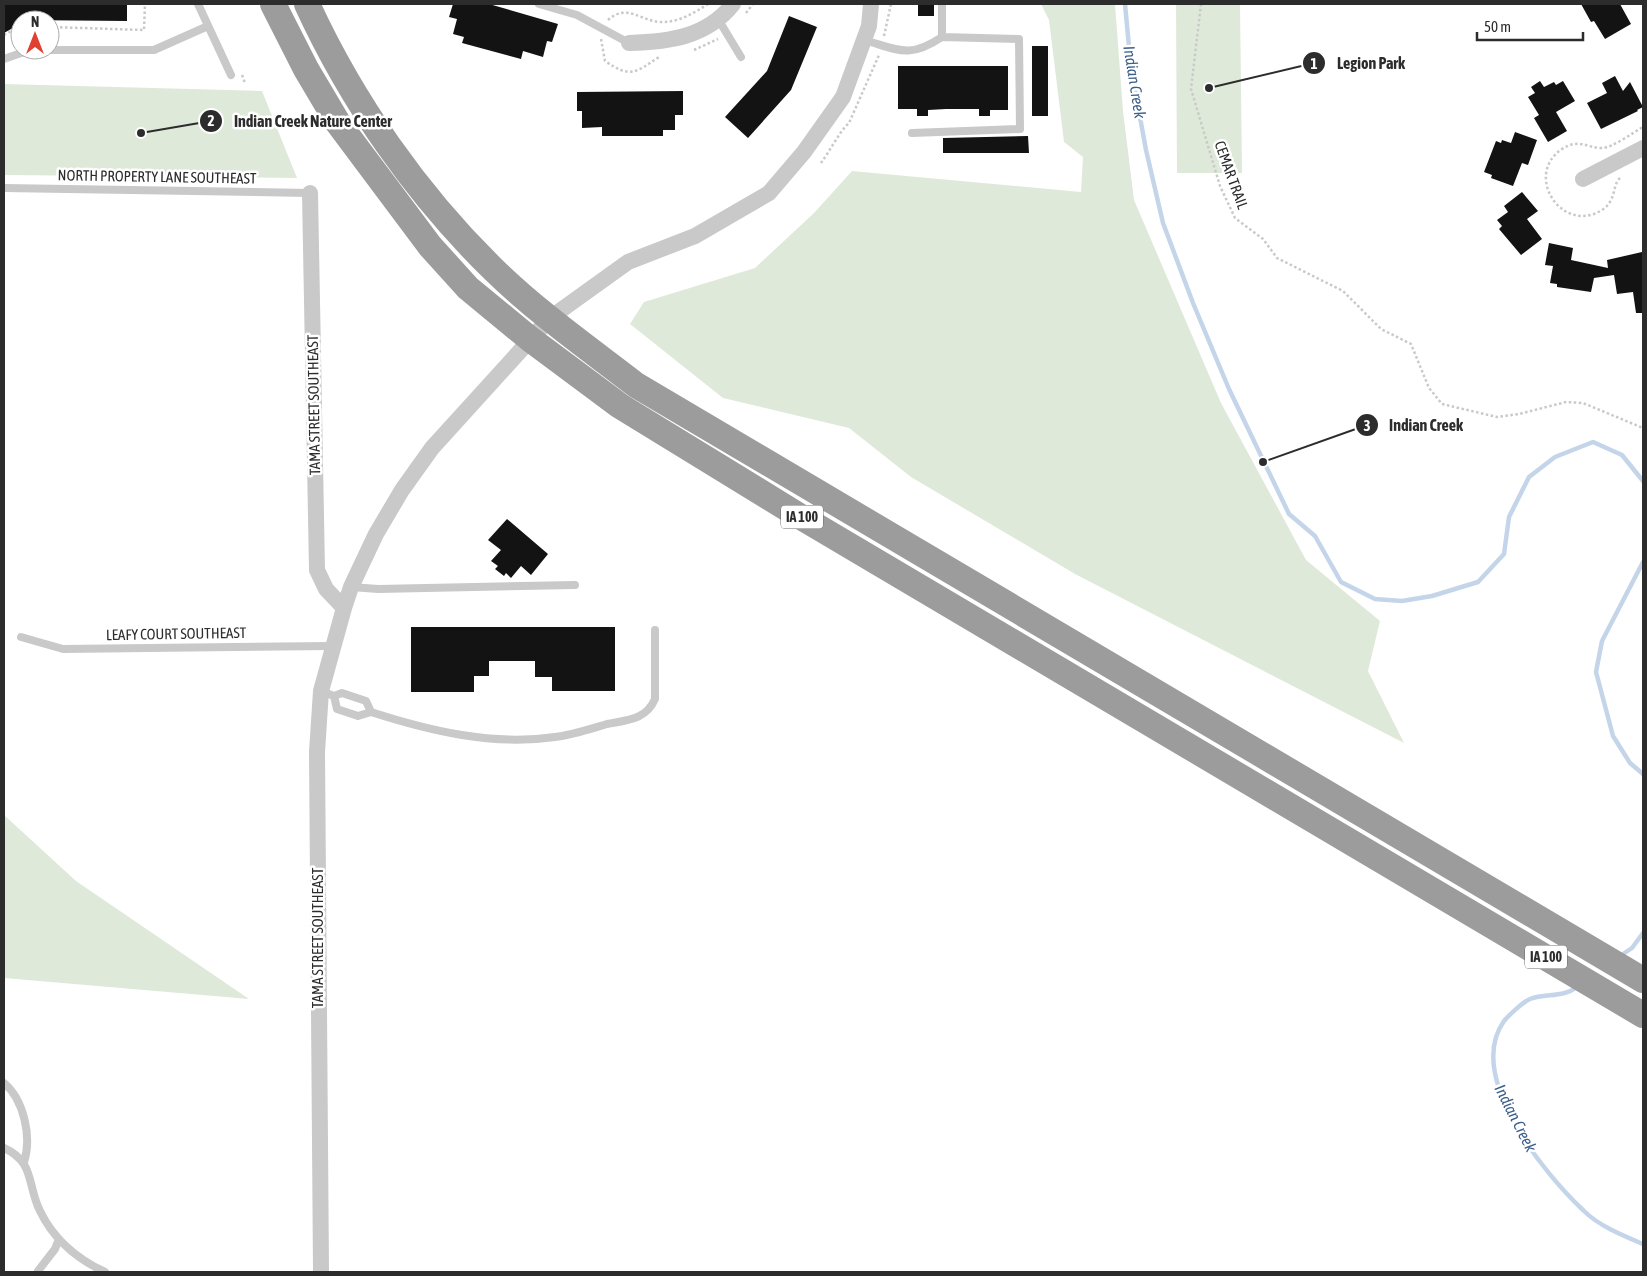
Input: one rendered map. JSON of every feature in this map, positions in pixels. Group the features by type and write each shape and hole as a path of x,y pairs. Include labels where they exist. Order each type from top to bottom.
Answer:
{"highway":[{"name":"IA 100","path":"273,4 306,69 338,122 430,246 468,288 530,339 620,406 784,507 1449,898 1643,1015"},
{"name":"IA 100","path":"307,4 334,58 357,96 412,176 443,215 494,270 550,318 636,385 1269,761 1643,980"}],"street":[{"path":"629,43 662,42 693,35 718,19 734,4"},
{"name":"TAMA STREET SOUTHEAST","path":"321,1272 317,793 332,646 351,587 376,534 402,490 427,455 550,318 628,262 695,236 769,193 804,152 843,97 869,26 871,4"},
{"path":"1583,179 1643,148"},
{"name":"TAMA STREET SOUTHEAST","path":"310,193 317,570 326,589 344,608"}],"lane":[{"path":"198,4 231,75"},
{"path":"539,4 577,15 629,43"},
{"path":"942,4 942,37"},
{"path":"718,19 741,57"},
{"path":"60,50 154,50 174,43 208,26"},
{"path":"864,40 906,52 925,48 942,37 1019,39 1020,129 912,133"},
{"name":"NORTH PROPERTY LANE SOUTHEAST","path":"4,188 310,193"},
{"path":"351,587 378,589 575,585"},
{"path":"371,712 366,701 342,693 327,694 337,709 358,716 371,712 462,736 516,739 556,737 637,717 651,710 655,700 655,630"},
{"name":"LEAFY COURT SOUTHEAST","path":"21,637 63,649 332,646"},
{"path":"4,1083 16,1096 24,1121 27,1144 24,1162 40,1211 59,1239 82,1262 105,1272"},
{"path":"4,1148 24,1162"},
{"path":"38,1271 55,1249 59,1239"}],"path":[{"path":"60,27 144,30 146,4"},
{"name":"CEMAR TRAIL","path":"1201,4 1191,89 1220,186 1235,218 1264,240 1277,258 1343,291 1381,329 1411,344 1429,388 1442,404 1497,417 1519,414 1566,402 1583,403 1643,428"}],"green space":[{"path":"1041,4 1115,4 1123,111 1134,200 1221,403 1306,560 1380,621 1368,671 1404,743 1075,574 911,477 849,428 723,398 630,324 644,302 755,268 814,213 852,171 1081,192 1083,157 1064,142 1049,20"},
{"path":"1176,4 1240,4 1242,173 1177,173"},
{"path":"4,84 262,91 297,178 4,175"},
{"path":"4,815 76,881 249,999 4,978"}],"building":[{"path":"4,4 127,4 127,21 60,20 60,10 10,10 10,30 4,33"},
{"path":"453,4 489,4 558,24 552,42 547,41 543,57 523,51 521,59 462,43 464,37 453,34 457,19 449,17"},
{"path":"918,4 934,4 934,16 918,16"},
{"path":"1581,4 1620,4 1631,24 1605,39 1594,21 1591,22"},
{"path":"789,16 817,27 791,90 748,138 725,117 767,71"},
{"path":"1032,46 1048,46 1048,116 1032,116"},
{"path":"898,66 1008,66 1008,110 990,110 990,116 979,116 979,109 928,110 928,116 917,116 917,109 898,109"},
{"path":"1615,76 1623,91 1630,82 1643,107 1601,129 1587,103 1607,93 1602,83"},
{"path":"1540,81 1544,87 1554,82 1556,85 1563,81 1575,101 1556,112 1567,131 1548,142 1534,118 1539,115 1528,97 1535,93 1531,87"},
{"path":"683,91 683,115 675,115 675,130 663,130 663,136 602,136 602,127 582,128 582,111 577,111 577,92"},
{"path":"1515,132 1537,140 1528,165 1522,163 1513,186 1491,178 1492,175 1484,172 1496,141 1501,143 1502,140 1511,143"},
{"path":"1028,136 1029,153 943,153 943,138"},
{"path":"1522,192 1538,211 1527,219 1542,239 1521,255 1499,229 1502,226 1497,220 1508,212 1504,206"},
{"path":"1549,243 1573,248 1571,260 1608,268 1607,260 1642,252 1643,313 1636,313 1633,292 1617,294 1614,275 1594,278 1591,292 1557,287 1557,284 1550,283 1553,266 1545,265"},
{"path":"507,519 548,554 531,575 521,566 511,578 506,573 504,576 495,569 498,566 491,561 501,550 488,540"},
{"path":"411,627 615,627 615,691 552,691 552,677 535,677 535,661 489,661 489,676 474,676 474,692 411,692"}],"waterway":[{"name":"Indian Creek","path":"1125,4 1131,68 1146,150 1163,223 1193,303 1229,389 1289,514 1315,536 1341,582 1375,599 1402,601 1432,596 1478,582 1504,554 1509,517 1529,477 1555,457 1593,442 1622,455 1643,481"},
{"name":"Indian Creek","path":"1643,562 1602,641 1596,672 1613,736 1630,763 1643,774"},
{"name":"Indian Creek","path":"1620,956 1632,948 1643,933"},
{"name":"Indian Creek","path":"1577,987 1566,993 1530,999 1509,1015 1504,1021 1495,1043 1494,1069 1502,1096 1514,1123 1549,1173 1590,1216 1612,1230 1643,1244"}],"place":[{"name":"Legion Park","path":"1209,88"},
{"name":"Indian Creek Nature Center","path":"141,133"},
{"name":"Indian Creek","path":"1263,462"}]}
